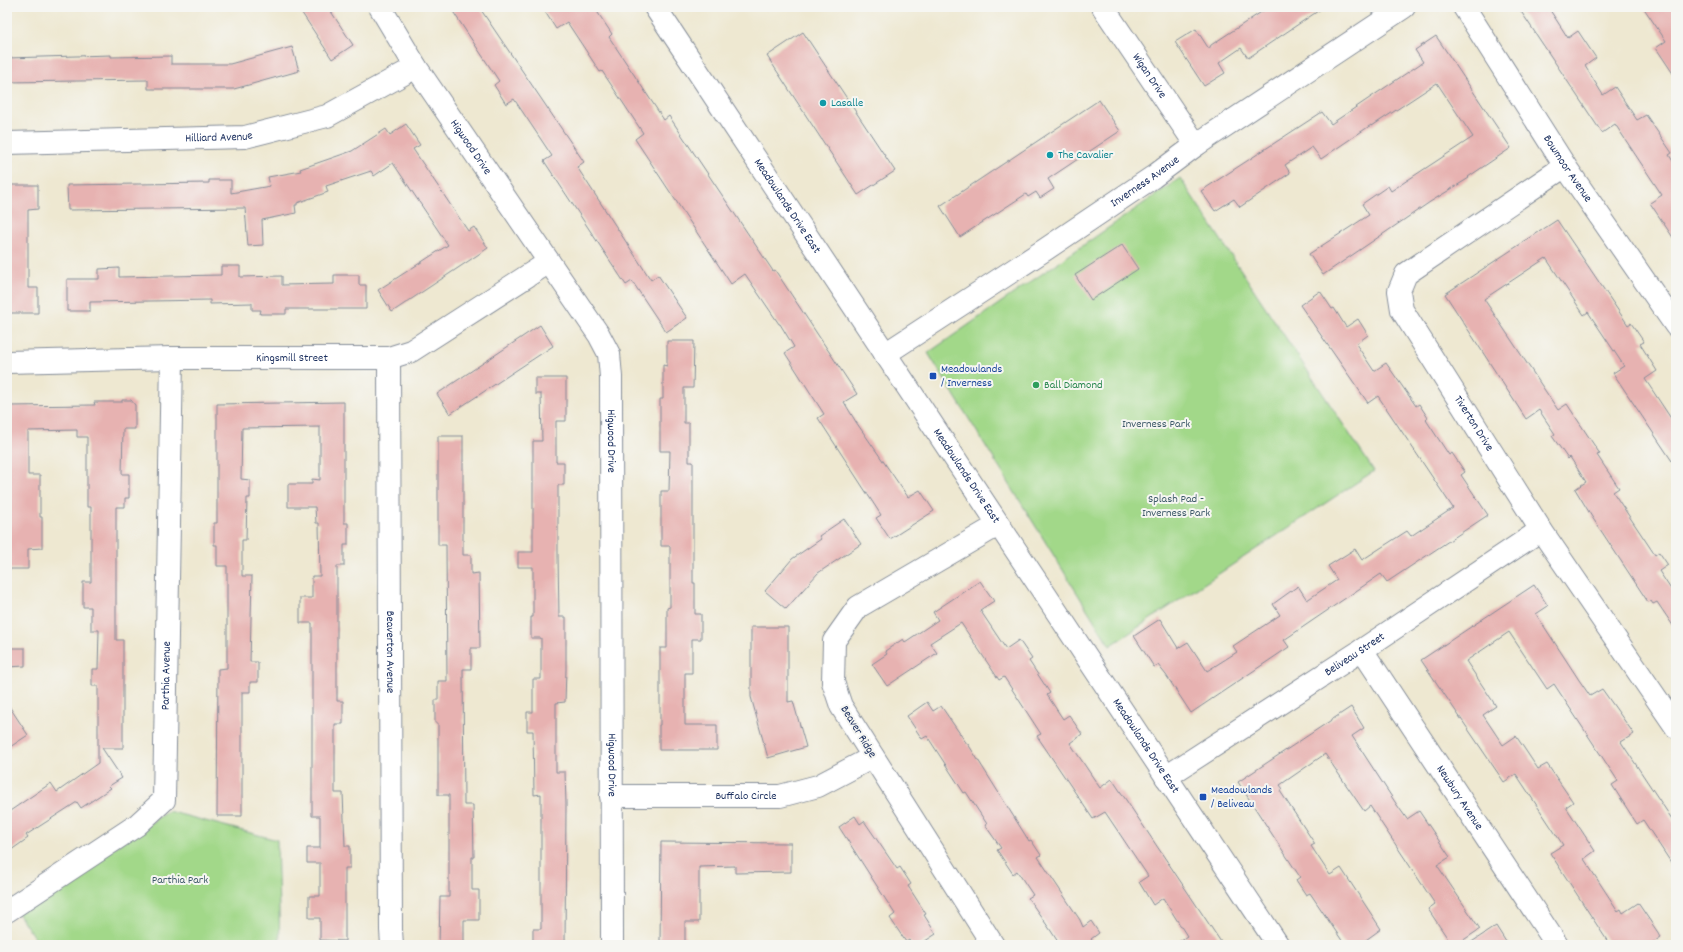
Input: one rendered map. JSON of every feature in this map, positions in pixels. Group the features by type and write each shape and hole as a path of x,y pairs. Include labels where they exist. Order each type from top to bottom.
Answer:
{"street":[{"name":"Higwood Drive","path":"380,7 416,67 599,335 609,354 611,377 612,945"},
{"name":"Meadowlands Drive East","path":"655,7 1278,945"},
{"name":"Wigan Drive","path":"1103,7 1196,146"},
{"name":"Inverness Avenue","path":"885,354 1154,176 1196,146 1404,7"},
{"name":"Bowmoor Avenue","path":"1464,7 1565,166 1676,326"},
{"name":"Hilliard Avenue","path":"7,143 246,137 327,116 416,67"},
{"name":"Tiverton Drive","path":"1565,166 1406,274 1399,290 1402,310 1541,530 1676,727"},
{"name":"Kingsmill Street","path":"7,362 172,358 389,358 411,351 549,262"},
{"name":"Parthia Avenue","path":"7,911 137,825 164,800 172,358"},
{"name":"Beaverton Avenue","path":"389,358 392,945"},
{"name":"Beaver Ridge","path":"993,945 873,757 842,706 833,682 834,641 858,607 998,524"},
{"name":"Beliveau Street","path":"1166,777 1362,650 1541,530"},
{"name":"Newbury Avenue","path":"1362,650 1557,945"},
{"name":"Buffalo Circle","path":"611,796 780,796 818,786 873,757"}],"green space":[{"name":"Inverness Park","path":"1180,178 1374,471 1110,646 928,353"},
{"name":"Parthia Park","path":"168,811 277,840 280,945 39,945 18,913"}],"building":[{"path":"298,7 328,7 353,45 332,59"},
{"path":"450,7 479,7 584,162 577,167 651,280 658,275 687,318 666,332 632,281 626,285 544,161 552,156 514,99 506,104 494,85 499,81"},
{"path":"542,7 594,7 612,34 609,37 664,120 669,116 773,271 775,270 857,394 844,402 856,422 908,497 920,490 934,511 890,539 876,518 881,515 818,418 824,414 785,353 794,347 780,324 745,274 731,284 635,139 643,133 602,71 600,72 567,22 556,29"},
{"path":"1269,7 1324,7 1248,58 1241,48 1219,63 1225,73 1204,86 1175,42 1196,29 1209,49 1211,45"},
{"path":"1518,7 1548,7 1568,38 1578,31 1596,58 1585,66 1603,95 1615,87 1637,120 1646,115 1672,153 1669,155 1676,166 1676,242 1650,203 1662,195 1615,124 1602,133"},
{"path":"1643,7 1676,7 1676,78 1656,48 1666,41"},
{"name":"Lasalle","path":"803,32 895,171 858,195 767,56"},
{"path":"1436,36 1511,148 1468,177 1469,178 1430,202 1323,275 1309,254 1369,215 1362,204 1388,186 1391,191 1473,137 1437,83 1321,159 1312,147 1285,165 1290,173 1240,207 1234,199 1215,211 1201,191 1322,112 1331,124 1423,62 1415,50"},
{"path":"292,47 299,71 234,89 148,89 148,80 7,82 7,58 111,55 111,57 171,56 171,64 230,64"},
{"name":"The Cavalier","path":"1099,100 1120,131 1048,179 1054,189 1040,198 1036,192 1028,197 1026,194 960,237 940,206"},
{"path":"406,124 420,145 413,149 468,231 474,227 488,248 392,312 378,290 448,245 393,163 374,176 371,171 326,186 328,192 297,203 297,205 295,205 296,213 262,220 263,245 248,246 245,208 68,210 67,185 209,183 209,180 231,180 231,193 270,186 268,177 301,171 300,169 352,151 386,129 390,135"},
{"path":"7,185 38,185 38,209 28,210 28,288 38,288 38,313 7,313"},
{"path":"1557,220 1628,325 1631,323 1644,342 1640,344 1657,371 1645,379 1676,426 1676,467 1613,373 1624,366 1588,312 1584,315 1546,258 1484,299 1558,410 1567,404 1600,454 1597,455 1619,488 1613,492 1655,555 1659,552 1668,565 1659,571 1676,597 1676,630 1657,602 1653,604 1651,601 1648,602 1592,517 1575,489 1586,482 1570,457 1568,459 1552,436 1555,434 1539,410 1526,419 1445,294"},
{"path":"1122,245 1138,269 1091,300 1075,275"},
{"path":"221,266 240,266 240,277 282,276 282,285 334,284 334,275 359,275 359,285 366,285 366,309 286,309 286,314 260,314 261,310 252,310 252,303 210,304 210,300 90,302 90,311 67,311 67,279 99,279 99,269 119,268 119,277 221,275"},
{"path":"1320,291 1332,309 1334,308 1346,327 1358,319 1368,335 1356,344 1374,371 1386,363 1416,406 1419,404 1428,418 1426,420 1449,455 1452,453 1465,472 1461,475 1488,515 1387,582 1381,574 1284,640 1289,647 1191,713 1166,675 1158,665 1154,667 1134,636 1160,619 1178,648 1188,642 1207,671 1237,652 1233,646 1280,615 1273,604 1298,586 1307,600 1337,580 1328,566 1355,549 1362,560 1407,531 1411,536 1453,508 1378,396 1368,403 1300,305"},
{"path":"540,325 553,346 450,414 437,394"},
{"path":"667,341 694,341 693,388 684,388 684,423 689,423 689,462 693,462 693,583 695,583 695,614 701,614 701,639 692,639 692,673 685,673 685,725 717,725 717,750 659,750 660,648 667,648 667,608 670,607 670,546 661,546 661,491 669,491 670,451 660,451 660,399 663,399 663,365 667,366"},
{"path":"535,378 566,378 566,421 556,421 556,462 564,462 564,485 558,485 558,555 559,617 566,617 566,669 565,702 556,703 556,772 565,772 565,945 533,945 533,929 541,929 541,794 534,795 533,731 527,731 527,712 533,712 533,679 541,679 541,638 531,638 531,617 533,617 533,567 518,567 518,552 533,552 533,441 542,441 541,394 535,394"},
{"path":"122,400 131,400 135,405 135,429 123,429 122,474 129,474 129,498 125,498 125,507 116,507 116,640 123,640 123,748 102,748 122,778 109,786 111,788 81,808 77,802 26,835 28,838 7,853 7,813 51,783 57,792 98,763 98,686 92,686 92,669 98,669 99,630 91,630 91,607 83,607 83,582 91,582 91,507 87,507 87,437 77,437 77,430 28,431 28,475 40,475 42,548 28,549 28,569 7,569 7,406 95,405 94,402 122,402"},
{"path":"344,402 344,523 348,523 348,545 344,545 344,566 337,566 337,701 343,701 343,724 335,724 335,793 343,793 345,846 350,846 350,868 345,868 345,941 320,940 320,918 309,918 309,896 320,896 320,863 307,863 307,848 320,848 320,816 312,816 312,623 300,623 300,598 312,598 312,576 320,576 319,523 316,523 315,507 288,507 288,484 312,484 312,479 320,480 320,427 242,428 241,479 250,480 250,498 247,498 246,540 242,540 242,576 252,576 250,662 258,662 258,682 250,682 250,692 242,692 242,816 217,816 218,669 227,668 227,566 217,566 217,545 214,545 214,523 217,523 217,404"},
{"path":"438,436 463,436 463,555 471,555 471,574 479,573 480,648 471,648 471,669 463,669 464,805 473,805 474,857 472,857 472,890 479,890 479,920 464,920 464,945 439,945 440,897 449,897 449,795 438,795 438,723 435,723 435,700 438,700 438,681 447,681 446,545 438,545"},
{"path":"844,519 861,544 818,573 786,609 765,591 792,559 821,539 819,536"},
{"path":"980,581 994,601 980,610 1006,649 1019,640 1032,659 1029,661 1050,693 1047,695 1063,719 1069,715 1082,734 1070,743 1100,788 1112,779 1223,945 1174,945 1187,936 1163,898 1153,905 1139,882 1148,876 1105,812 1093,819 1037,736 1041,734 1004,677 999,680 961,623 930,643 937,653 887,686 872,664 887,654 885,651 903,639 905,642 938,620 933,612"},
{"path":"1534,585 1548,606 1536,614 1579,680 1590,696 1602,689 1634,734 1621,742 1676,825 1676,870 1643,820 1637,824 1612,785 1618,781 1554,684 1547,689 1509,632 1466,661 1496,706 1483,715 1503,745 1516,736 1538,769 1547,764 1573,802 1566,807 1595,851 1584,859 1618,911 1621,909 1623,913 1638,903 1661,937 1649,945 1610,945 1550,853 1563,845 1516,774 1504,782 1421,660"},
{"path":"751,627 788,627 788,702 793,701 806,747 768,758 751,697"},
{"path":"7,648 25,648 25,666 7,667"},
{"path":"927,702 933,711 941,706 968,744 1029,841 1031,840 1041,855 1038,857 1080,920 1083,927 1091,921 1099,933 1091,939 1095,945 1060,945 1028,898 1033,895 1017,871 1013,874 997,850 1001,848 985,825 987,824 966,792 964,793 927,736 922,739 907,716"},
{"path":"7,703 28,735 7,749"},
{"path":"1351,707 1364,728 1352,736 1397,805 1407,819 1419,811 1450,857 1437,865 1480,929 1456,945 1452,945 1428,909 1435,904 1370,806 1364,811 1325,754 1280,785 1283,789 1280,791 1315,844 1311,846 1330,875 1341,868 1381,929 1359,945 1345,945 1310,893 1306,895 1296,880 1300,877 1238,782"},
{"path":"855,816 860,824 864,821 897,869 900,867 911,884 908,886 926,914 924,915 936,934 919,945 913,945 909,940 906,942 890,918 895,914 839,827"},
{"path":"661,842 791,843 791,872 735,873 735,866 699,867 699,922 685,922 685,943 660,943"},
{"path":"1496,926 1508,945 1467,945"}],"place":[{"name":"Lasalle","path":"823,103"},
{"name":"The Cavalier","path":"1050,155"},
{"name":"Meadowlands / Inverness","path":"933,376"},
{"name":"Ball Diamond","path":"1036,385"},
{"name":"Meadowlands / Beliveau","path":"1203,797"}],"park label":[{"name":"Splash Pad - Inverness Park","path":"1176,506"}]}
